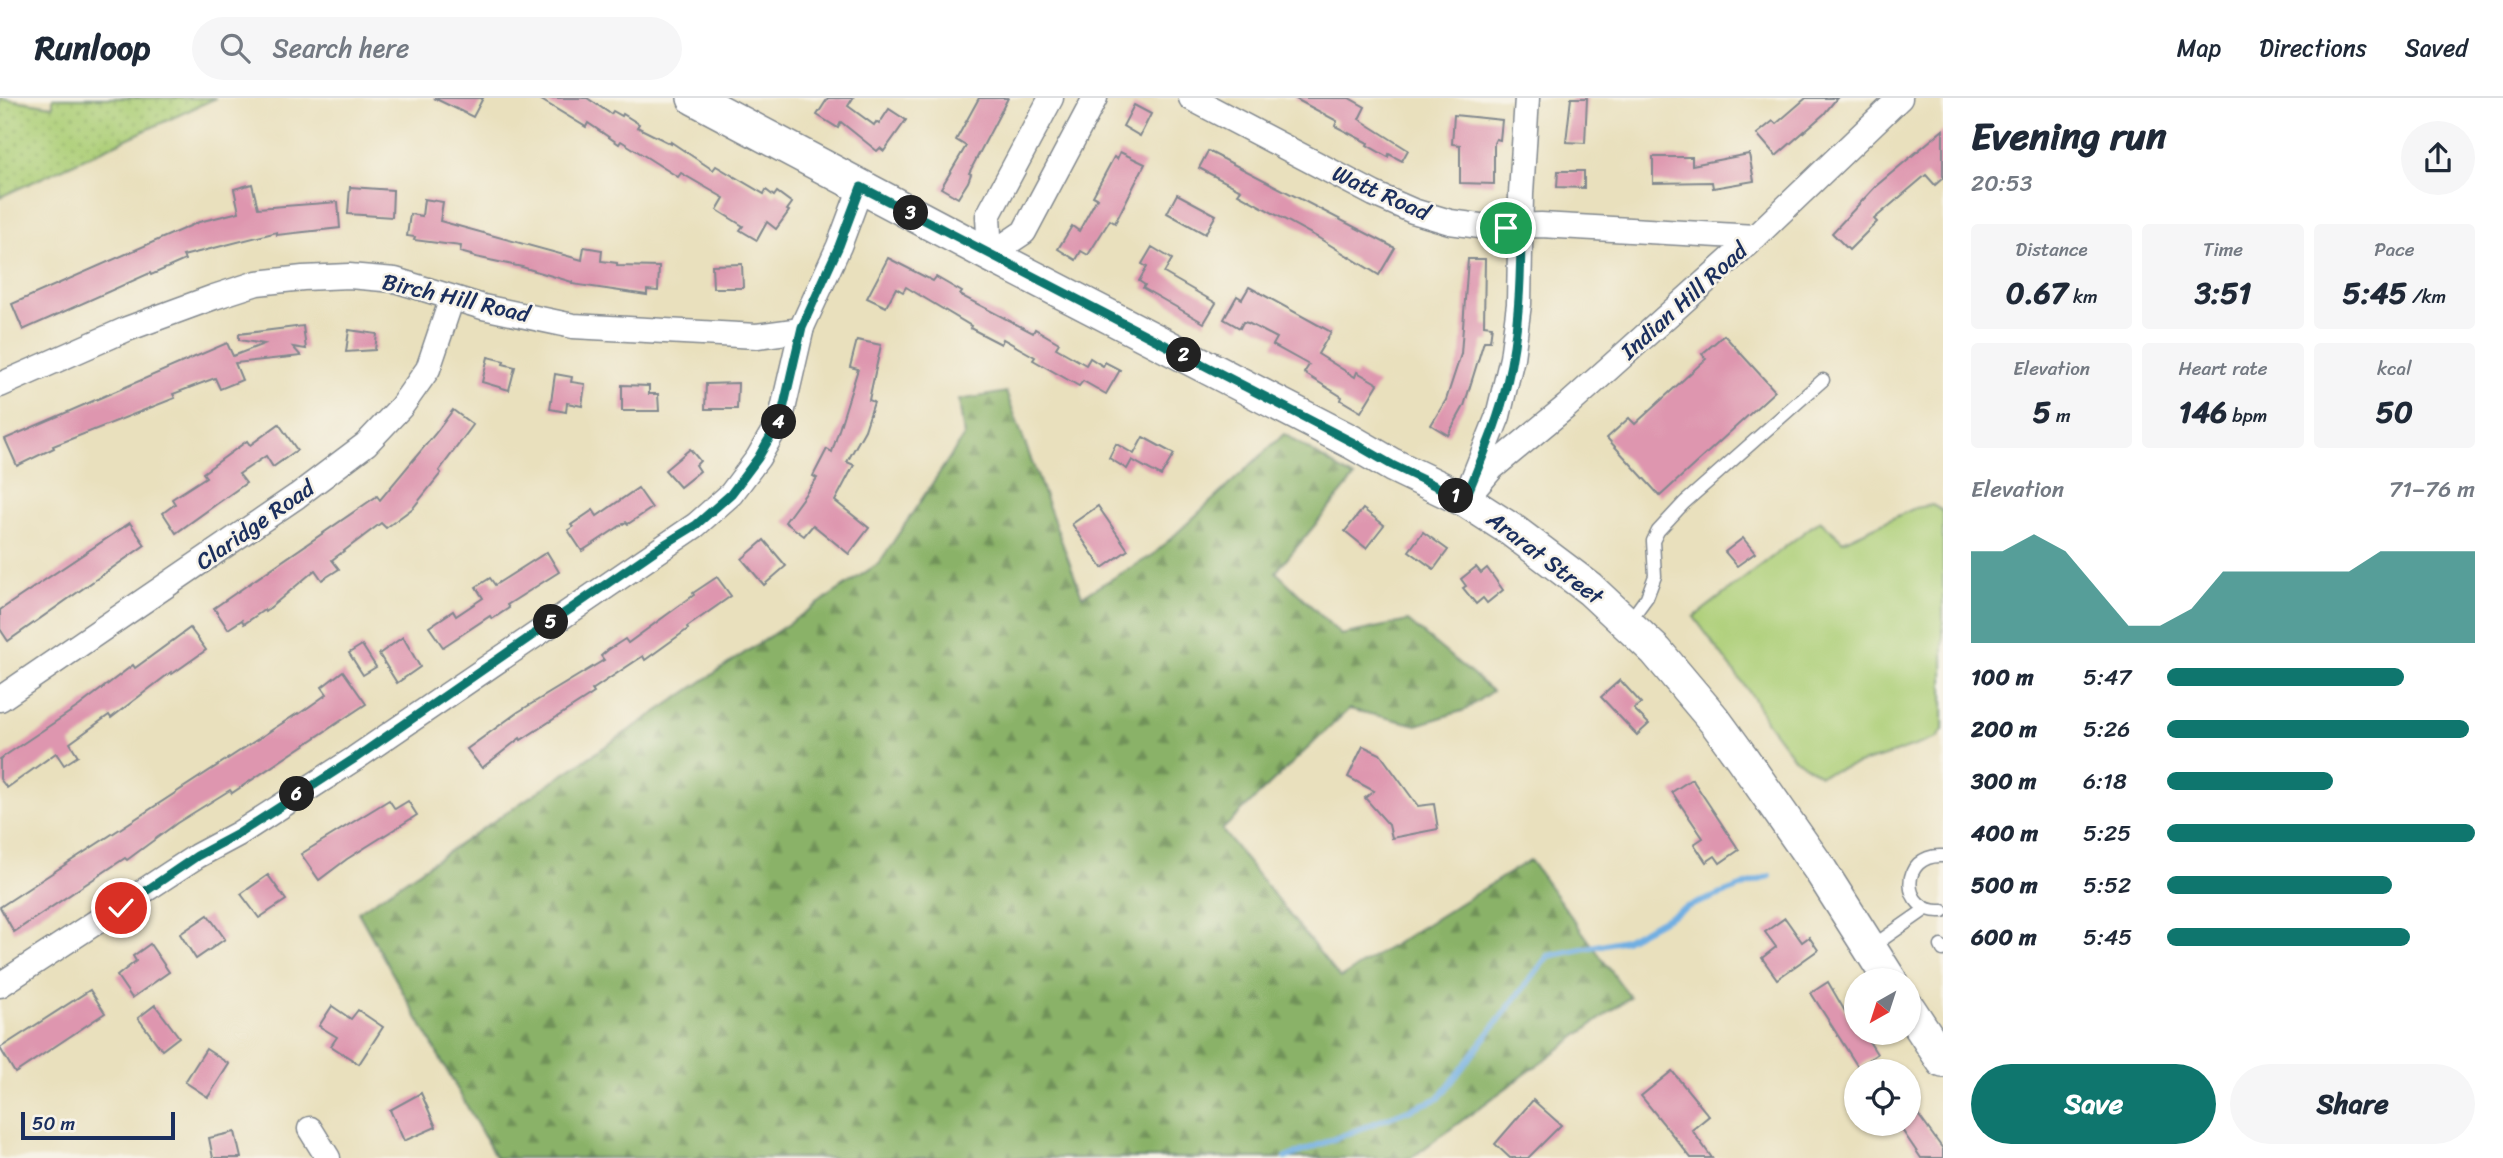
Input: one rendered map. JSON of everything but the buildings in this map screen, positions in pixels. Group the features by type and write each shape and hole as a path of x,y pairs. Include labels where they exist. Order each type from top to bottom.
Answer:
{"main road":[{"name":"Ararat Street","path":"694,98 1392,465 1465,500 1551,558 1590,589 1656,651 1715,721 1821,871 1883,968"},
{"path":"1922,1028 1943,1060"}],"street":[{"path":"990,255 988,216 1051,98"},
{"path":"990,255 1024,232 1095,98"},
{"name":"Watt Road","path":"1191,98 1374,194 1413,211 1469,226 1541,225 1755,237"},
{"path":"1465,500 1491,436 1507,385 1519,303 1522,160 1527,98"},
{"name":"Indian Hill Road","path":"1465,500 1492,468 1567,406 1755,237 1900,98"},
{"path":"0,985 197,856 238,834 354,759 657,549 696,525 731,494 758,458 781,418 802,327 839,246 861,187"},
{"name":"Birch Hill Road","path":"0,385 127,328 257,283 349,276 395,280 452,298 573,326 757,336 801,330 802,327"},
{"name":"Claridge Road","path":"0,699 297,496 366,444 401,407 428,369 452,298"},
{"path":"310,1129 328,1158"}],"lane":[{"path":"1627,624 1647,597 1656,576 1653,541 1658,531 1684,503 1823,380"},
{"path":"1943,856 1926,858 1919,863 1910,879 1913,897 1926,909 1943,911"},
{"path":"1870,948 1926,909"}],"green space":[{"path":"0,98 53,106 53,98 216,98 0,197"},
{"path":"1006,392 1082,596 1153,555 1284,434 1354,478 1276,572 1341,635 1408,621 1492,691 1465,710 1417,725 1349,709 1222,830 1340,978 1530,860 1630,997 1411,1158 496,1158 358,912 879,563 964,436 959,400"},
{"path":"1932,505 1943,511 1943,730 1937,738 1820,775 1794,758 1694,617 1820,520 1843,541 1915,508"}],"waterway":[{"path":"1285,1158 1439,1098 1548,956 1625,940 1687,907 1770,876"}],"route":[{"path":"121,908 197,856 238,834 314,782 354,759 657,549 696,525 731,494 758,458 781,418 802,327 839,246 861,187 1392,465 1465,500 1498,416 1512,358 1519,303 1521,226 1506,228"}]}
